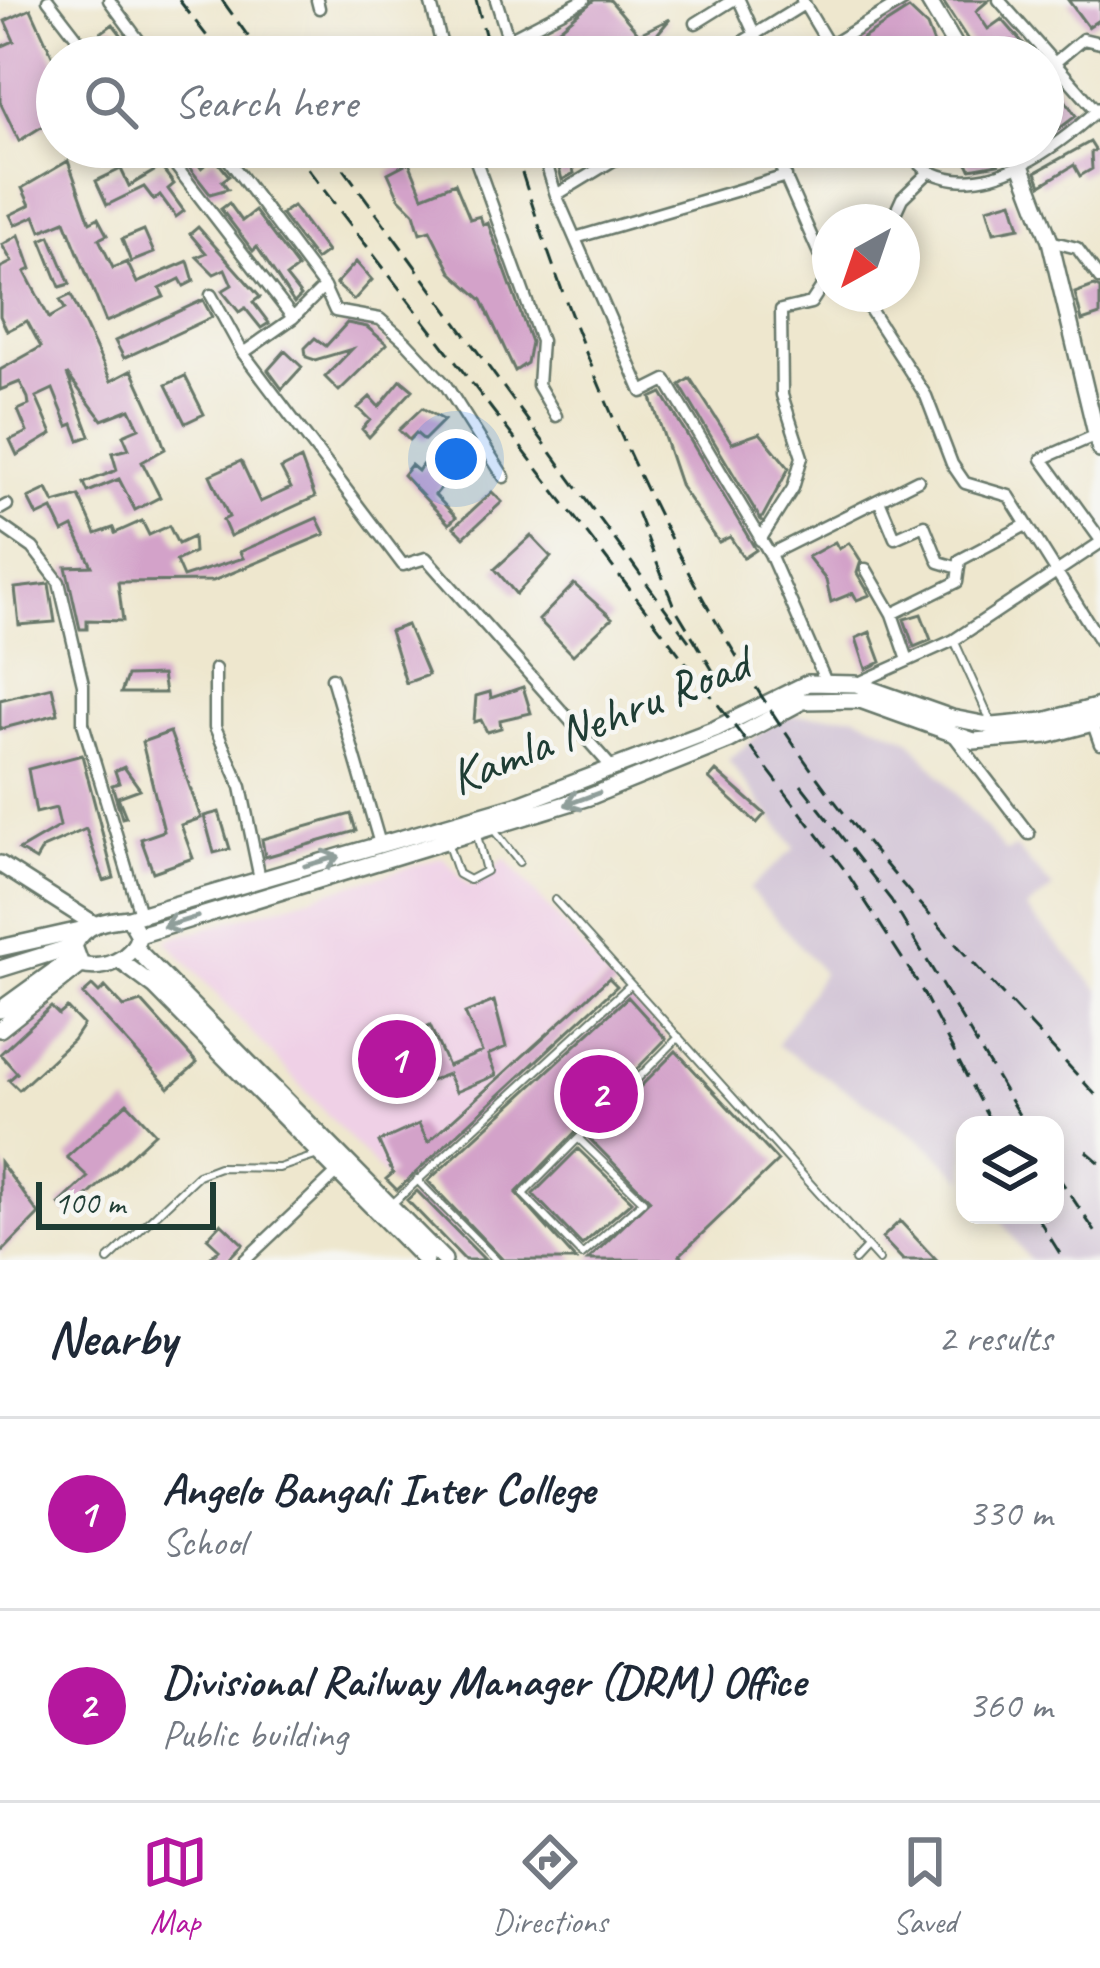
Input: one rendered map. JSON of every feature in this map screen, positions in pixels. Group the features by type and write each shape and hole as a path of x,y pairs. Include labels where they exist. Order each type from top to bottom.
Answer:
{"main road":[{"path":"928,0 949,36"},
{"path":"1024,168 1050,241 1097,443"},
{"name":"Kamla Nehru Road","path":"518,813 716,730 794,687 825,680 856,684 952,718 993,726 1044,721 1100,706"},
{"name":"Kamla Nehru Road","path":"136,941 447,842 714,747 790,706 816,698 860,700 954,736 1016,740 1096,722"},
{"name":"Kamla Nehru Road","path":"91,926 380,844 481,827"},
{"path":"0,864 91,926"},
{"path":"135,916 136,941 444,1260"},
{"path":"0,948 91,926"},
{"path":"0,1029 77,955 91,926"},
{"path":"119,960 136,941"},
{"path":"0,1010 77,955"},
{"path":"0,969 77,955 119,960 155,987 424,1260"}],"street":[{"path":"48,0 76,36"},
{"path":"109,0 136,36"},
{"path":"430,0 439,36"},
{"path":"496,0 508,36"},
{"path":"515,36 584,0"},
{"path":"696,23 736,0 754,36"},
{"path":"854,36 904,0"},
{"path":"999,0 1029,36"},
{"path":"748,36 803,2 824,36"},
{"path":"1064,55 1083,39 1100,43"},
{"path":"1064,75 1099,112 1064,136"},
{"path":"177,168 293,318"},
{"path":"234,168 324,287 335,311 380,319 432,369 505,477"},
{"path":"479,168 541,341 538,386 556,416"},
{"path":"548,168 642,392 666,380 770,554 825,680"},
{"path":"556,195 600,168"},
{"path":"782,168 812,235"},
{"path":"925,168 963,180 1011,168"},
{"path":"899,204 929,172"},
{"path":"575,238 786,176"},
{"path":"1050,241 1077,248 1100,279"},
{"path":"243,353 293,318 324,287"},
{"path":"212,295 243,353 403,565 426,558 614,770"},
{"path":"760,540 793,488 802,457 782,395 782,310 812,301"},
{"path":"872,312 926,396 952,464 965,483 988,494 1009,496 1100,641"},
{"path":"856,684 954,640 1100,541 1042,459 1097,443"},
{"path":"770,554 918,480"},
{"path":"879,500 895,538 924,526 939,562 959,568"},
{"path":"0,525 33,548 59,582 83,684 83,723 135,916"},
{"path":"892,614 957,582 960,560 1026,525"},
{"path":"866,569 892,614 908,661"},
{"path":"215,669 215,727 241,787 260,879"},
{"path":"332,678 380,844"},
{"path":"1096,722 1100,744"},
{"path":"954,736 1029,834"},
{"path":"0,881 20,876"},
{"path":"245,1260 339,1171"}],"lane":[{"path":"954,640 993,726"},
{"path":"447,842 458,874 469,880 486,871 481,827"},
{"path":"481,827 519,862"},
{"path":"555,900 879,1260"},
{"path":"391,1205 630,985"},
{"path":"579,1139 643,1201 582,1255 524,1194 679,1037"},
{"path":"108,1260 198,1175 219,1167 279,1168 321,1154"},
{"path":"417,1180 496,1260"},
{"path":"854,1260 868,1247"}],"shaded area":[{"path":"854,715 909,739 1006,852 1016,848 1053,888 1026,909 1100,991 1100,1260 1029,1260 1003,1224 1064,1224 1064,1116 956,1116 956,1173 918,1137 777,1045 823,972 749,889 795,848 728,760 781,716"},
{"path":"443,857 470,887 505,858 608,977 386,1178 166,940"}],"building":[{"path":"594,0 610,0 639,34 670,19 656,36 553,34"},
{"path":"942,0 989,0 976,11 988,29 1002,19 1017,36 965,36"},
{"path":"1068,0 1100,0 1100,19 1088,27"},
{"path":"31,9 43,36 36,36 36,130 19,141 0,102 0,47 14,41 5,21"},
{"path":"909,9 931,36 866,36"},
{"path":"113,24 122,36 96,36"},
{"path":"1064,99 1076,116 1064,125"},
{"path":"1090,142 1095,150 1092,169 1080,176 1074,165 1041,185 1036,172 1064,168 1064,156"},
{"path":"56,168 71,168 90,222 98,218 107,235 99,239 113,268 127,262 137,283 188,261 194,281 184,286 180,279 160,289 164,297 106,322 65,221 41,231 35,216 15,225 10,215 30,205 22,188"},
{"path":"162,168 174,184 168,189 184,211 176,217 160,195 154,200 144,187 107,205 96,181 121,169 129,186"},
{"path":"190,168 223,168 229,176 222,181 228,189 210,194"},
{"path":"411,168 423,196 455,183 470,219 480,216 483,225 488,223 531,342 527,363 515,371 482,300 451,272 430,230 420,233 414,213 399,198 388,173"},
{"path":"559,168 572,168 574,173 562,180"},
{"path":"1012,201 1020,227 994,232 987,208"},
{"path":"229,203 242,221 255,211 298,268 286,277 301,296 294,303 257,247 253,251 221,209"},
{"path":"293,206 327,252 316,260 281,214"},
{"path":"198,227 260,297 253,302 269,323 261,328 222,291 232,285 225,269 214,274 197,257 206,253 190,234"},
{"path":"144,230 154,253 131,262 122,239"},
{"path":"19,235 31,269 25,272 49,318 65,309 60,300 71,295 111,381 132,370 155,420 165,449 142,462 160,497 135,510 119,479 88,492 84,483 117,470 112,453 129,449 123,435 139,428 130,409 102,420 67,374 90,436 79,440 53,389 36,397 52,434 17,455 10,440 27,432 18,410 29,405 28,398 20,382 0,390 0,370 41,347 27,321 7,331 0,316 0,268 12,262 2,245"},
{"path":"50,236 70,284 60,287 41,240"},
{"path":"356,262 372,280 354,300 336,284"},
{"path":"1094,286 1100,289 1100,315 1082,321 1075,293"},
{"path":"203,300 212,317 124,358 115,341"},
{"path":"347,323 367,327 387,344 339,391 325,377 352,349 315,360 306,357 305,348 315,338 326,346"},
{"path":"285,351 302,367 282,389 268,370"},
{"path":"185,376 204,414 185,423 166,385"},
{"path":"690,378 732,443 760,433 789,468 761,520 680,385"},
{"path":"401,380 413,390 369,437 362,429 370,420 358,408 370,397 379,407"},
{"path":"662,393 756,550 744,558 730,537 719,542 681,487 651,398"},
{"path":"422,408 444,420 424,440 416,433 409,440 399,430"},
{"path":"301,459 315,497 230,536 223,520 229,517 210,475 241,461 260,502 291,488 281,469"},
{"path":"411,465 418,471 422,465 443,485 435,495 456,517 449,524 403,475"},
{"path":"47,489 54,503 79,496 96,534 113,528 115,533 142,521 149,535 169,526 178,544 193,537 194,552 176,561 183,577 243,558 240,552 317,518 325,534 213,581 118,582 123,621 87,620 87,629 80,629 66,567 92,566 73,527 63,532 52,509 37,516 28,498"},
{"path":"492,492 502,502 464,537 454,527"},
{"path":"531,536 551,557 516,594 495,569"},
{"path":"835,542 839,549 849,543 856,553 861,561 857,573 870,595 857,600 853,593 831,602 826,580 808,557"},
{"path":"49,584 55,622 19,625 15,588"},
{"path":"574,584 612,618 573,655 539,620"},
{"path":"921,614 931,640 914,647 904,619"},
{"path":"407,625 428,675 406,683 390,631"},
{"path":"870,632 881,662 866,669 856,638"},
{"path":"162,675 165,693 121,693 127,676"},
{"path":"52,687 58,714 0,729 0,700"},
{"path":"523,687 531,713 500,720 501,728 487,732 481,720 474,722 476,696 490,692 491,698"},
{"path":"170,732 201,818 181,825 193,858 153,872 141,839 164,831 142,742"},
{"path":"82,755 114,878 104,881 86,829 43,848 36,860 19,850 60,826 56,808 36,813 28,769"},
{"path":"124,767 140,789 118,797 126,817 122,818 112,785 119,783 115,771"},
{"path":"716,771 765,814 757,823 709,779"},
{"path":"219,812 230,849 214,853 204,816"},
{"path":"351,814 356,831 265,857 262,839"},
{"path":"609,978 617,986 397,1190 386,1179 393,1173 379,1142 419,1124 428,1142"},
{"path":"92,986 99,993 105,987 124,1007 142,1002 197,1063 169,1088 83,994"},
{"path":"628,997 666,1039 516,1193 576,1260 503,1260 428,1181"},
{"path":"494,1001 506,1047 488,1055 496,1075 456,1092 448,1074 390,1096 377,1053 430,1026 448,1066 482,1052 465,1013"},
{"path":"51,1007 59,1015 67,1008 83,1025 19,1090 9,1080 17,1073 0,1054"},
{"path":"676,1051 778,1161 680,1255 686,1260 588,1260 650,1200 589,1138"},
{"path":"127,1103 155,1133 68,1214 59,1204 88,1177 67,1157"},
{"path":"578,1149 632,1201 582,1245 533,1194"},
{"path":"0,1162 39,1214 0,1254"},
{"path":"417,1191 485,1260 465,1260 407,1200"},
{"path":"900,1221 936,1260 903,1260 882,1238"},
{"path":"221,1223 243,1244 227,1260 208,1260 219,1249 207,1238"}],"railway":[{"path":"179,0 207,36"},
{"path":"222,0 248,36"},
{"path":"476,0 485,36"},
{"path":"307,168 847,873 918,983 987,1116"},
{"path":"343,168 694,648"},
{"path":"521,168 568,307 634,463 670,538 754,684 870,845 1100,1100"},
{"path":"637,512 673,604 719,681"},
{"path":"801,785 891,900 1020,1116"},
{"path":"1086,1151 1100,1163"},
{"path":"1064,1185 1100,1239"},
{"path":"1042,1224 1064,1260"}],"place":[{"name":"Angelo Bangali Inter College","path":"397,1059"},
{"name":"Divisional Railway Manager (DRM) Office","path":"599,1094"}]}
